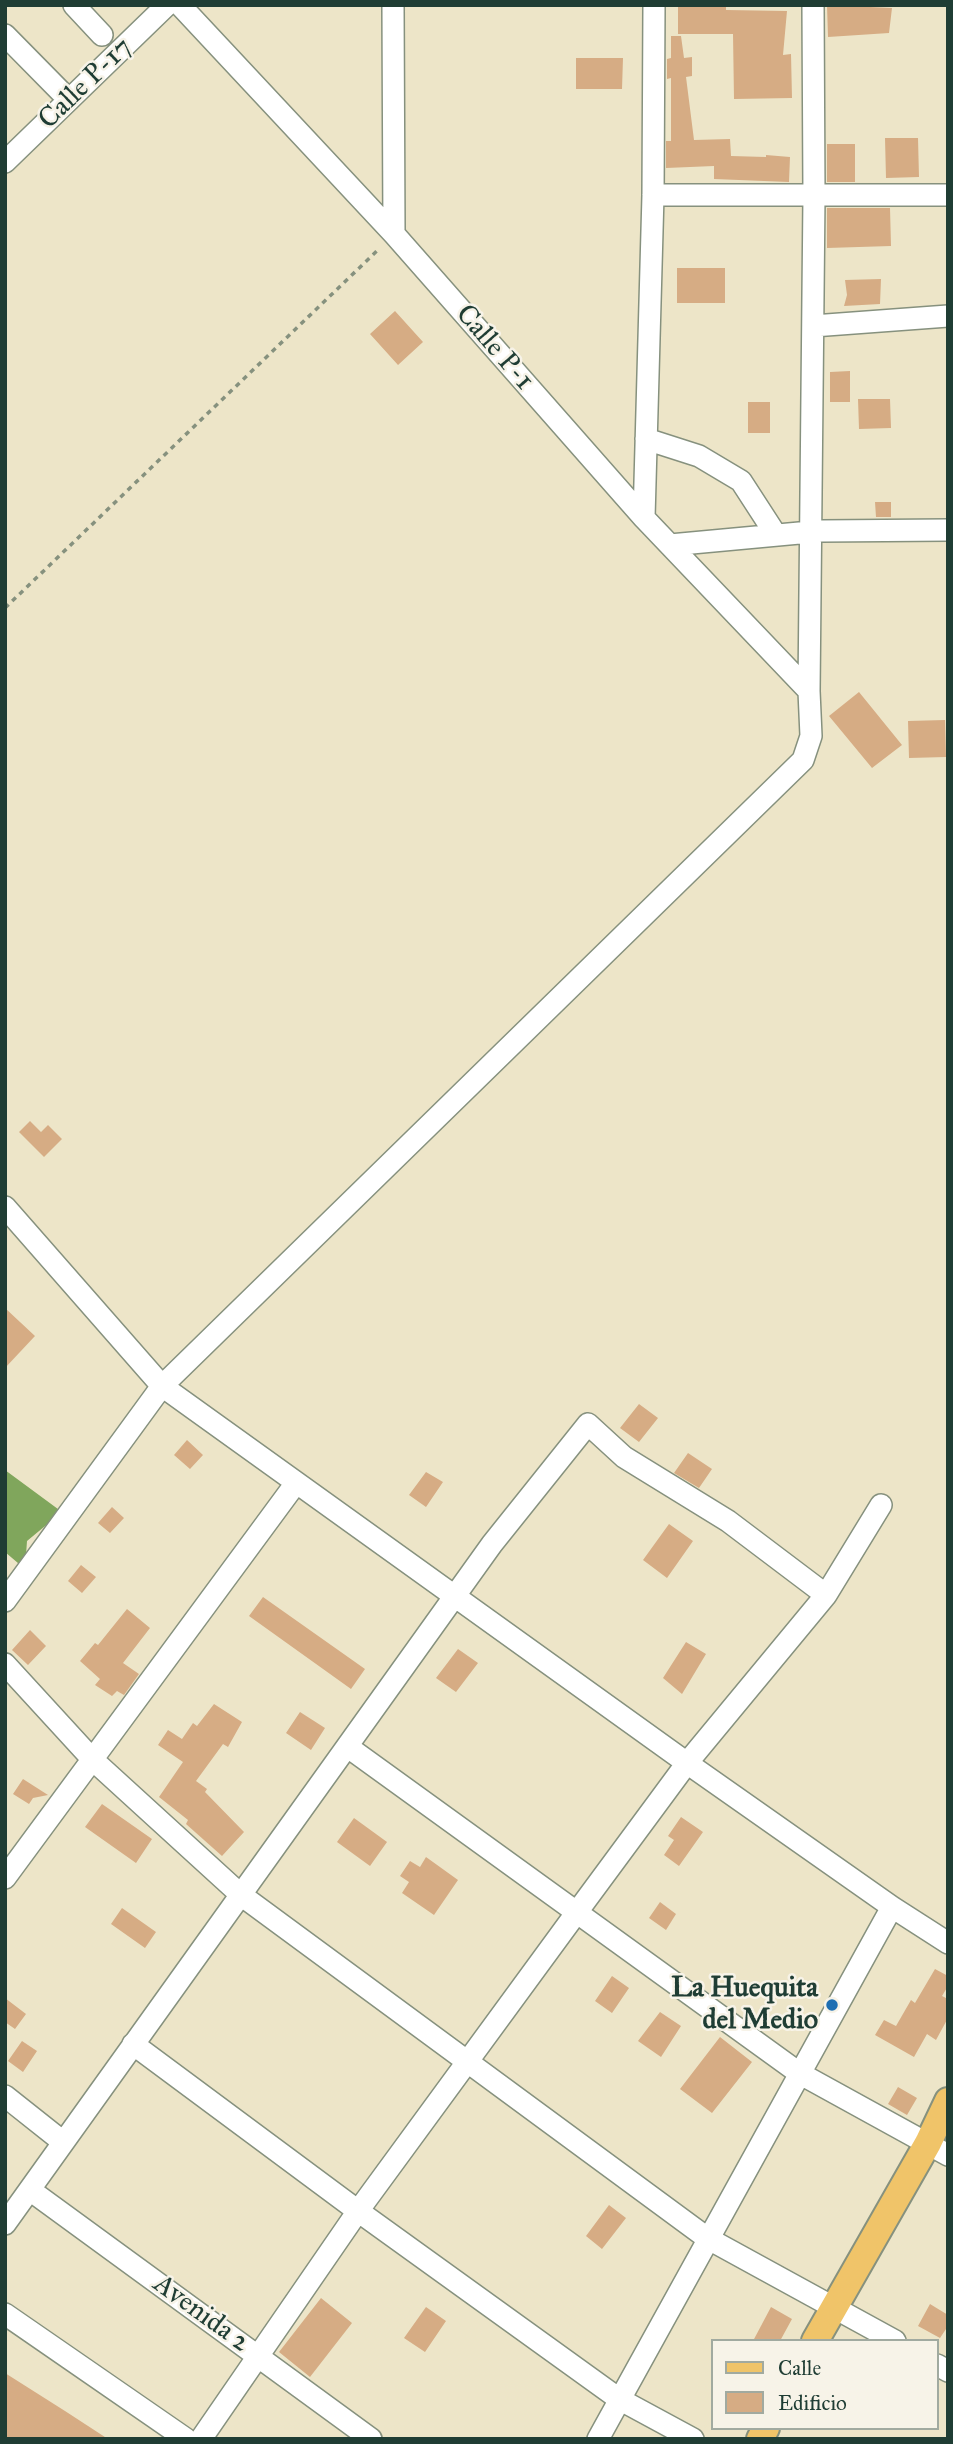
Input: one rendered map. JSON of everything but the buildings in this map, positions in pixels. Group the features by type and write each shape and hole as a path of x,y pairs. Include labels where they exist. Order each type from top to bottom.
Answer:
{"main road":[{"path":"817,2339 835,2306 938,2149 948,2101"}],"street":[{"path":"74,5 102,35"},
{"name":"Calle P-17","path":"5,162 167,5"},
{"name":"Calle P-1","path":"180,5 394,234 644,518 809,691"},
{"path":"393,5 394,234"},
{"path":"644,518 653,195 654,5"},
{"path":"5,1601 162,1386 803,760 811,736 809,691 814,196 813,5"},
{"path":"5,34 69,100"},
{"path":"653,195 948,195"},
{"path":"813,326 948,316"},
{"path":"646,439 699,456 741,481 776,535"},
{"path":"670,545 810,532 948,530"},
{"path":"8,1216 162,1386 687,1763 892,1907 948,1943"},
{"path":"5,2224 492,1544 588,1424 624,1457 728,1521 826,1595"},
{"path":"5,1878 296,1483"},
{"path":"201,2439 358,2211 687,1763 826,1595 881,1505"},
{"path":"5,1664 93,1760 242,1895 466,2063 707,2238 892,2339"},
{"path":"348,1747 799,2073 938,2149"},
{"path":"598,2439 892,1907"},
{"path":"133,2044 358,2211 619,2399 692,2439"},
{"path":"5,2096 63,2142"},
{"name":"Avenida 2","path":"30,2190 371,2439"},
{"path":"5,2314 186,2439"}],"path":[{"path":"5,608 394,234"}],"green space":[{"path":"5,1470 62,1512 27,1541 25,1569 5,1552"}],"place":[{"name":"La Huequita del Medio","path":"832,2005"}]}
